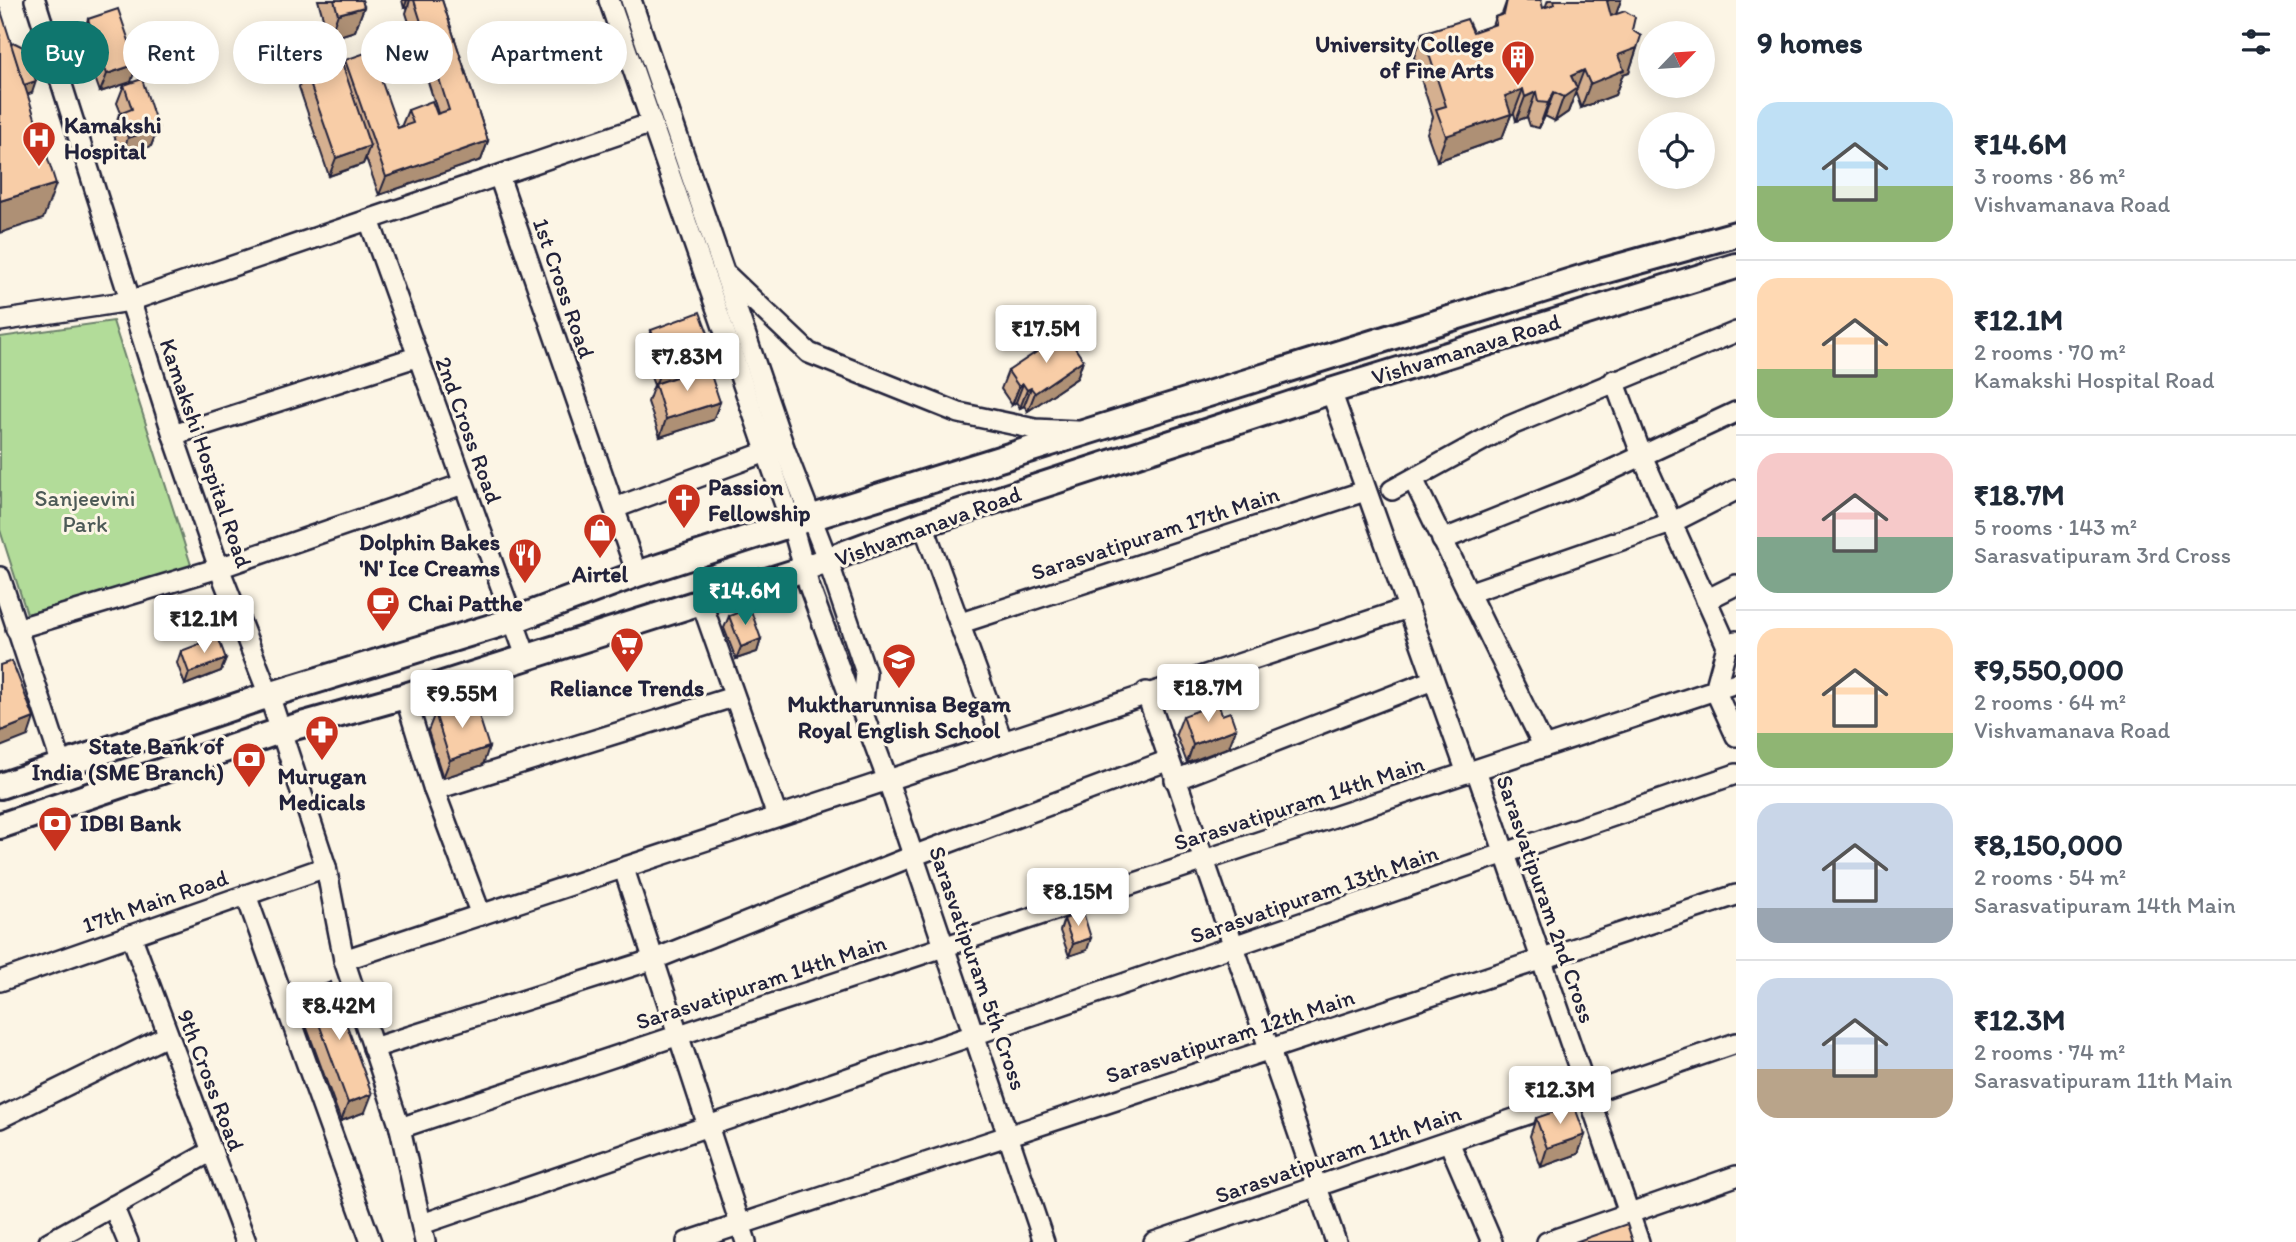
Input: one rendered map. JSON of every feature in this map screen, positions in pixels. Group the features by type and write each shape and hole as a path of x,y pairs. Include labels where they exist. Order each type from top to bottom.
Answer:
{"main road":[{"name":"Vishvamanava Road","path":"0,786 269,695 514,620 637,575 801,522 1600,272 1736,234"},
{"name":"Vishvamanava Road","path":"0,826 280,731 405,696 816,565 923,524 1331,391 1736,266"}],"street":[{"name":"Kamakshi Hospital Road","path":"36,0 173,435 219,568 269,695 326,867 344,960 400,1128 423,1233"},
{"path":"609,0 766,452 801,522"},
{"path":"631,0 724,273 801,522"},
{"path":"0,321 130,301 652,123"},
{"name":"1st Cross Road","path":"499,177 637,575"},
{"name":"2nd Cross Road","path":"369,220 416,357 526,656"},
{"path":"724,273 809,353 959,413 1035,429 1091,432"},
{"path":"1392,490 1509,426 1614,380 1736,332"},
{"path":"173,435 416,357"},
{"path":"1614,380 1642,456 1671,523 1706,600 1732,644 1715,691 1736,736"},
{"name":"Sarasvatipuram 2nd Cross","path":"1331,391 1433,680 1505,854 1639,1242"},
{"path":"1443,540 1642,456 1736,412"},
{"path":"615,508 766,452"},
{"path":"1413,479 1544,747"},
{"path":"16,629 219,568 463,484"},
{"path":"1468,593 1671,523 1736,490"},
{"name":"Sarasvatipuram 17th Main","path":"961,623 1365,491"},
{"name":"Sarasvatipuram 5th Cross","path":"801,522 816,565 866,673 862,711 914,856 1044,1242"},
{"path":"923,524 1002,740"},
{"path":"0,577 62,765"},
{"path":"1706,600 1736,585"},
{"path":"701,601 776,816"},
{"path":"344,960 624,869 1146,692 1408,608"},
{"path":"1175,780 1433,680"},
{"name":"Sarasvatipuram 14th Main","path":"400,1128 1736,683"},
{"path":"1146,692 1336,1242"},
{"path":"405,696 434,790 481,915"},
{"path":"434,790 733,697"},
{"path":"373,1048 655,959 914,856 1170,760"},
{"name":"Sarasvatipuram 13th Main","path":"423,1233 709,1128 1736,774"},
{"name":"17th Main Road","path":"0,981 326,867"},
{"path":"624,869 743,1233"},
{"path":"246,895 371,1242"},
{"name":"Sarasvatipuram 12th Main","path":"687,1242 743,1233 1008,1135 1736,895"},
{"name":"9th Cross Road","path":"131,935 246,1242"},
{"path":"0,1118 167,1036"},
{"name":"Sarasvatipuram 11th Main","path":"1154,1242 1736,1043"},
{"path":"1449,1142 1492,1242"},
{"path":"49,1242 212,1151"},
{"path":"1547,1242 1736,1176"},
{"path":"113,1206 128,1242"}],"green space":[{"name":"Sanjeevini Park","path":"113,321 192,568 27,614 0,530 0,337"}],"building":[{"path":"334,0 362,0 364,7 338,14"},
{"path":"414,0 442,0 449,21 421,21"},
{"name":"University College of Fine Arts","path":"1507,0 1541,0 1543,8 1555,4 1554,0 1609,0 1607,1 1611,16 1625,11 1635,17 1632,30 1638,34 1638,45 1637,48 1618,55 1624,70 1590,84 1584,70 1571,76 1577,88 1564,97 1554,92 1548,103 1538,102 1536,92 1525,97 1523,89 1505,96 1511,114 1446,136 1436,109 1446,106 1422,33 1467,19 1473,32 1496,24 1495,17 1504,14"},
{"path":"0,8 21,74 21,84 24,84 56,184 0,201"},
{"path":"118,9 123,23 123,69 109,73 109,21 88,19"},
{"path":"453,34 467,84 469,84 488,141 386,177 347,59 361,54 361,84 383,84 398,128 413,123 408,110 432,101 437,114 449,110 441,84 453,84"},
{"path":"11,44 21,46 21,76"},
{"path":"347,78 370,146 336,158 310,84 347,84"},
{"path":"144,84 158,128 128,138 119,114 132,109 124,85"},
{"path":"700,312 712,344 663,362 651,330"},
{"path":"1065,333 1083,360 1035,393 1031,388 1027,390 1023,384 1019,387 1008,371"},
{"path":"708,366 720,402 666,419 655,384"},
{"path":"750,608 761,639 741,647 729,616"},
{"path":"218,637 226,659 189,673 181,651"},
{"path":"12,661 34,718 1,731 0,665"},
{"path":"474,700 489,747 450,760 435,713"},
{"path":"1218,703 1222,715 1230,712 1236,729 1193,745 1183,716"},
{"path":"1083,912 1091,938 1073,944 1064,919"},
{"path":"331,982 372,1094 348,1103 307,991"},
{"path":"1574,1105 1585,1135 1547,1148 1536,1118"},
{"path":"1627,1224 1633,1242 1575,1242"}],"place":[{"name":"University College of Fine Arts","path":"1518,87"},
{"name":"Kamakshi Hospital","path":"39,168"},
{"name":"Passion Fellowship","path":"684,530"},
{"name":"Airtel","path":"600,560"},
{"name":"Dolphin Bakes 'N' Ice Creams","path":"525,585"},
{"name":"Chai Patthe","path":"383,633"},
{"name":"Reliance Trends","path":"627,674"},
{"name":"Muktharunnisa Begam Royal English School","path":"899,690"},
{"name":"Murugan Medicals","path":"322,762"},
{"name":"State Bank of India (SME Branch)","path":"249,789"},
{"name":"IDBI Bank","path":"55,853"}]}
